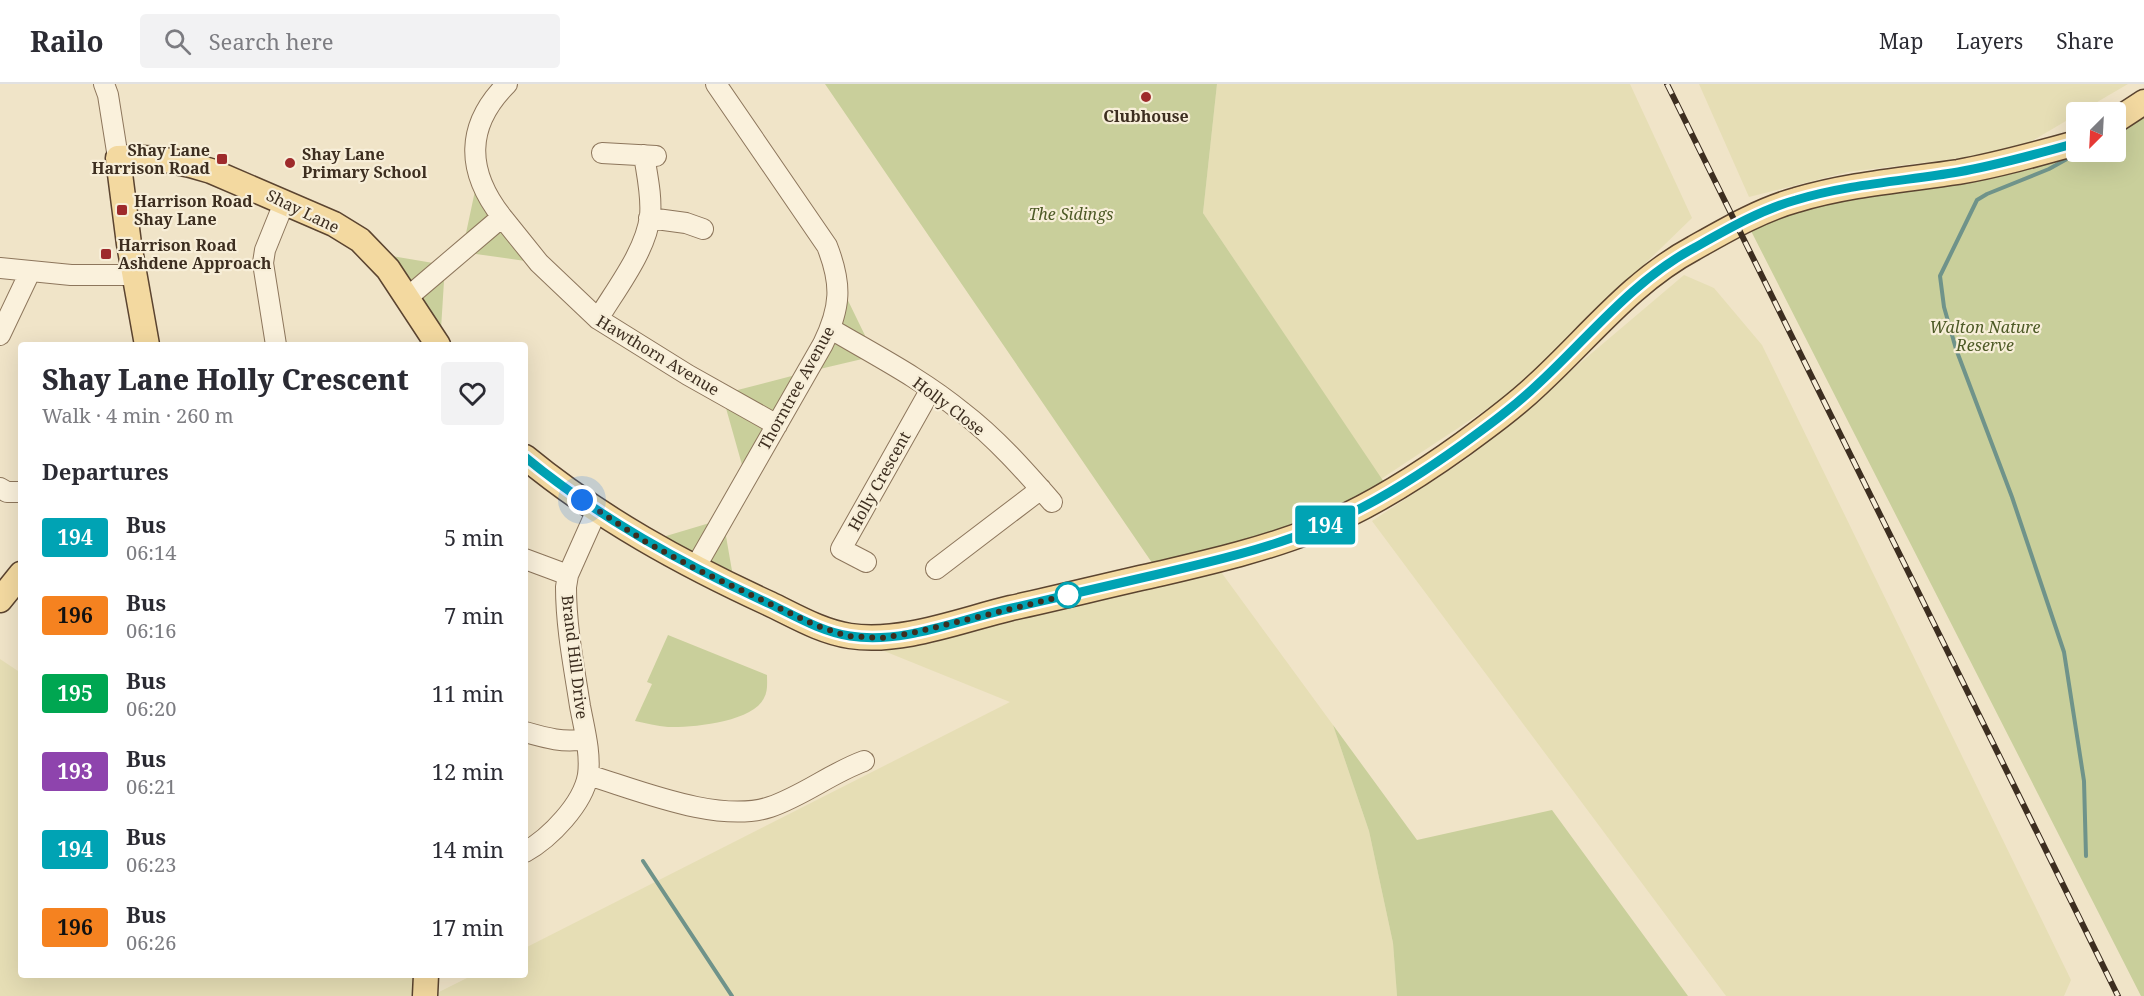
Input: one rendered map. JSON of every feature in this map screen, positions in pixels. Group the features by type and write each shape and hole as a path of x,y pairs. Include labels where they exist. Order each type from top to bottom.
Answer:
{"main road":[{"path":"2126,113 2144,102"},
{"path":"528,459 553,480 646,542 694,568 815,625 847,636 881,638 912,633 1213,561 1317,529 1355,511 1461,446 1538,384 1641,283 1688,251 1753,217 1793,201 1848,187 1961,171 2066,146"},
{"name":"Shay Lane","path":"118,158 144,157 190,165 231,178 334,224 360,240 388,269 436,342"},
{"path":"118,158 129,244 146,342"},
{"path":"0,599 18,578"},
{"path":"424,996 426,978"}],"street":[{"path":"104,84 108,95 118,158"},
{"path":"408,297 502,217 485,190 479,172 475,142 487,106 507,84"},
{"name":"Thorntree Avenue","path":"694,568 831,329 839,296 836,271 827,246 716,84"},
{"path":"598,320 638,253 648,228 650,201 651,155 602,153"},
{"path":"276,342 263,263 265,250 284,203"},
{"name":"Hawthorn Avenue","path":"502,217 539,263 598,320 777,425"},
{"path":"649,218 686,223 703,229"},
{"path":"0,268 105,276 134,275"},
{"path":"0,335 30,272"},
{"name":"Holly Close","path":"831,329 931,389 1003,448 1047,496 942,557"},
{"name":"Holly Crescent","path":"866,562 841,549 931,389"},
{"path":"0,488 7,492 18,492"},
{"name":"Brand Hill Drive","path":"528,850 549,835 565,818 588,776 586,739 566,602 568,575 597,510"},
{"name":"Brand Hill Drive","path":"528,560 568,575"},
{"name":"Brand Hill Drive","path":"528,733 570,742 586,739"},
{"path":"588,776 698,807 743,813 768,808 786,801 851,760"}],"shaded area":[{"path":"1217,84 1630,84 1692,218 1514,391 1381,479 1203,213"},
{"path":"1699,84 2128,84 2097,102 2066,102 2066,121 2025,145 1977,156 1848,172 1749,197"},
{"path":"1684,275 1714,288 1762,345 2071,980 2064,996 1726,996 1372,521 1468,458"},
{"path":"1213,561 1333,725 1369,831 1393,943 1397,996 431,996 467,978 528,978 528,946 1010,702 847,636"},
{"path":"0,659 18,671 18,978 426,978 425,996 0,996"}],"green space":[{"name":"The Sidings","path":"825,84 1217,84 1203,213 1390,491 1159,573"},
{"name":"Walton Nature Reserve","path":"2144,112 2144,996 2141,996 1749,227 1800,205 2066,154 2066,162 2126,162 2126,120"},
{"path":"479,172 539,263 462,252"},
{"path":"374,253 445,265 440,342 438,342"},
{"path":"838,280 875,356 807,372"},
{"path":"807,372 746,479 722,394"},
{"path":"723,519 735,588 646,542"},
{"path":"668,635 767,675 767,690 764,698 748,713 706,725 668,727 635,721 652,684 647,682"},
{"path":"1333,725 1417,840 1552,810 1688,996 1397,996 1393,943 1369,831"}],"waterway":[{"path":"2066,159 1977,200 1940,276 1944,307 1956,349 2012,497 2064,652 2084,781 2086,856"},
{"path":"643,861 732,996"}],"railway":[{"path":"1667,84 2118,996"}],"bus line":[{"name":"194","path":"528,459 553,480 646,542 694,568 815,625 847,636 881,638 912,633 1213,561 1317,529 1382,496 1461,446 1538,384 1641,283 1688,251 1753,217 1793,201 1848,187 1961,171 2066,146"}],"place":[{"name":"Clubhouse","path":"1146,97"},
{"name":"Shay Lane Harrison Road","path":"222,159"},
{"name":"Shay Lane Primary School","path":"290,163"},
{"name":"Harrison Road Shay Lane","path":"122,210"},
{"name":"Harrison Road Ashdene Approach","path":"106,254"}],"route":[{"path":"582,500 646,542 694,568 815,625 847,636 881,638 912,633 1068,595"}]}
